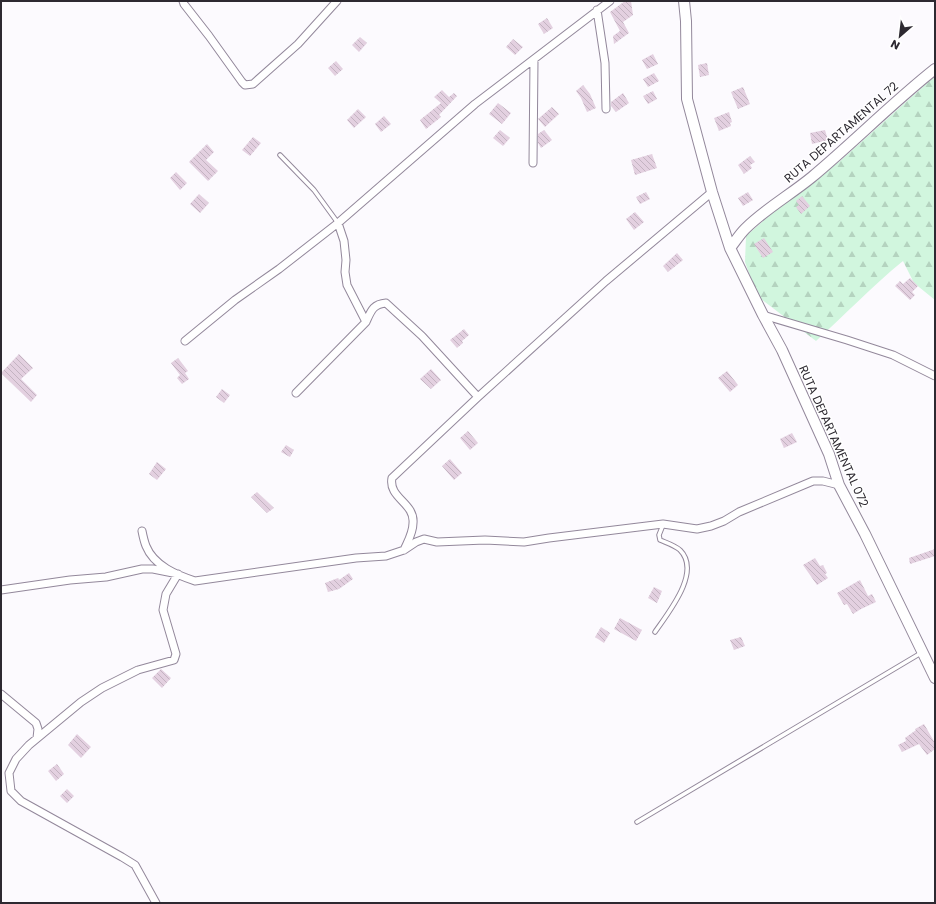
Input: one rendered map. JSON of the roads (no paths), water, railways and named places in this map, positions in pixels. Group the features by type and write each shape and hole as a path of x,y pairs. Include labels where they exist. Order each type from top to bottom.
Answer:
{"main road":[{"name":"RUTA DEPARTAMENTAL 072","path":"684,1 686,21 687,99 712,192 730,248 782,350 829,454 839,485 865,534 935,678"},
{"name":"RUTA DEPARTAMENTAL 72","path":"730,248 744,230 763,213 811,178 881,114 935,69"}],"street":[{"path":"183,1 245,85 253,84 298,44 337,1"},
{"path":"185,341 235,300 279,269 338,223 475,104 610,1"},
{"path":"597,10 605,63 606,109"},
{"path":"532,163 534,60"},
{"path":"404,550 412,533 414,522 410,509 394,492 391,484 392,478 478,397 606,282 712,192"},
{"path":"338,223 344,241 347,285 366,322"},
{"path":"296,393 366,322 372,309 379,304 386,303 422,336 478,397"},
{"path":"763,315 893,355 935,376"},
{"path":"142,531 146,547 153,558 165,568 195,581 356,558 386,556 404,550 416,542 424,539 437,542 485,540 524,542 663,524 697,529 724,521 739,512 813,481 823,481 839,485"},
{"path":"1,590 70,580 106,577 153,568 178,574"},
{"path":"156,903 135,865 21,801 11,791 9,773 16,759 29,745 81,702 102,688 138,670 174,660 176,654 162,610 166,594 178,574"},
{"path":"1,694 36,723 38,729 37,738"}],"lane":[{"path":"280,155 314,190 338,223"},
{"path":"655,632 684,584 688,567 681,550 660,540 659,535 663,524"},
{"path":"637,822 922,653"}]}
